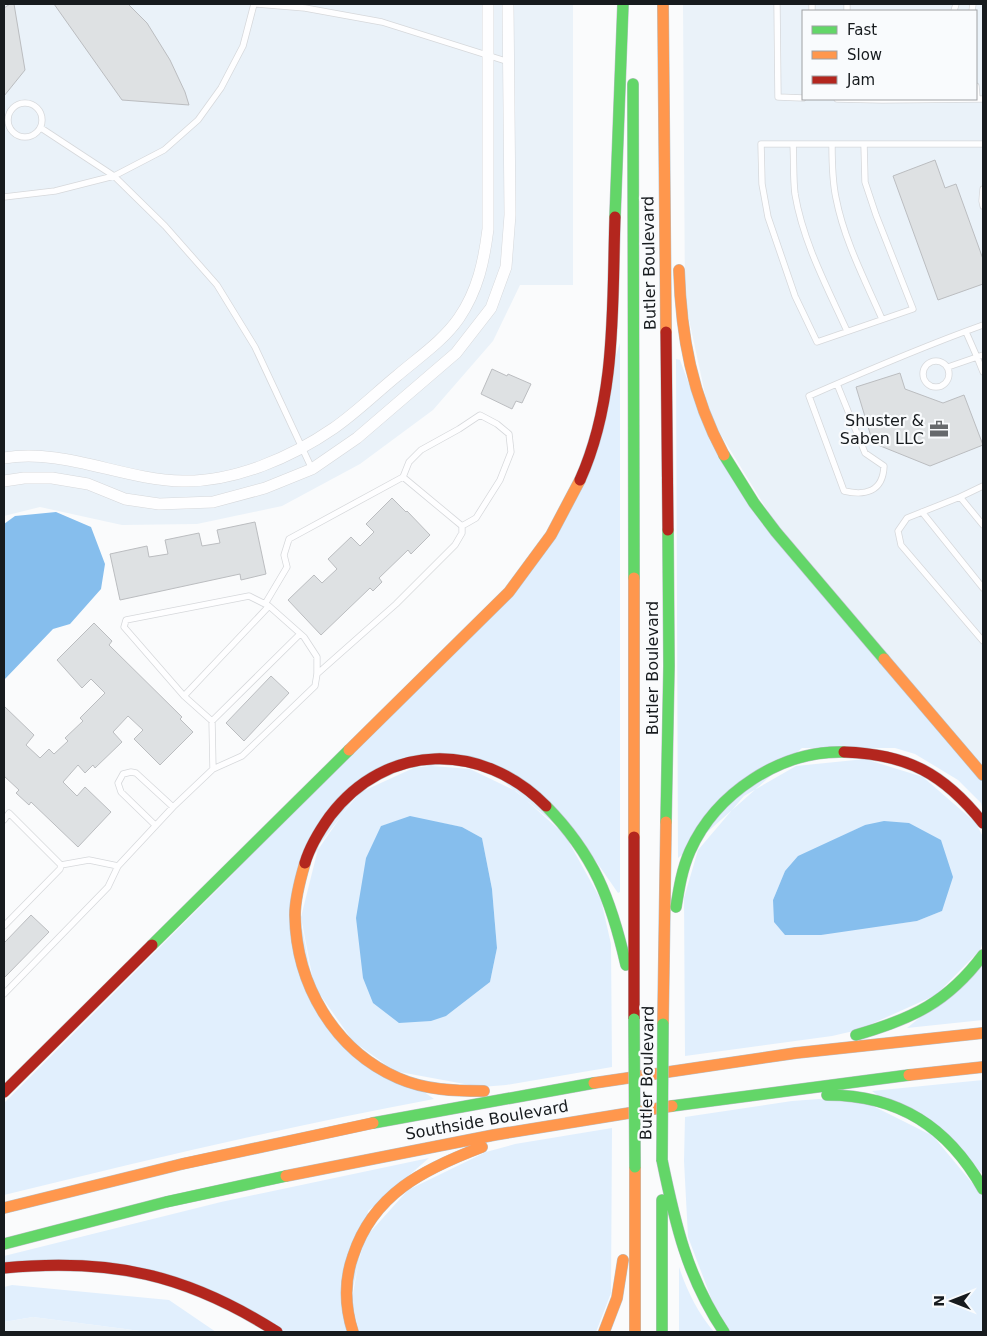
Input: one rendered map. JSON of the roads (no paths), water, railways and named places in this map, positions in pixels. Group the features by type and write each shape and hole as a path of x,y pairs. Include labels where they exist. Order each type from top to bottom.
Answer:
{"highway":[{"path":"4,1092 509,592 537,558 555,531 574,494 592,449 607,378 610,352 623,4"},
{"path":"633,4 633,34"},
{"path":"663,5 671,60 676,126"},
{"name":"Butler Boulevard","path":"662,1332 663,1024 669,656 663,5"},
{"name":"Butler Boulevard","path":"634,73 635,1332"},
{"path":"679,259 683,327 692,376 710,426 732,470 762,515 983,775"},
{"path":"664,951 674,916 685,864 702,830 724,802 751,780 780,764 813,755 846,751 864,752 896,759 926,770 954,788 983,823"},
{"path":"570,1087 476,1092 443,1091 426,1088 382,1070 358,1053 336,1032 318,1006 299,959 295,908 298,884 306,858 323,826 344,799 358,786 386,769 401,763 432,758 465,760 482,765 508,777 530,792 554,813 567,828 590,860 606,893 618,931 629,980 634,1019"},
{"path":"739,1061 893,1025 943,998 967,976 983,955"},
{"name":"Southside Boulevard","path":"4,1208 146,1172 313,1135 484,1101 739,1061 983,1032"},
{"name":"Southside Boulevard","path":"4,1244 250,1184 443,1144 572,1121 744,1095 983,1067"},
{"path":"744,1095 851,1096 873,1099 892,1106 927,1124 941,1135 967,1162 983,1189"},
{"path":"353,1332 346,1298 350,1263 363,1228 383,1201 411,1180 445,1161 486,1146 572,1121"},
{"path":"662,1160 687,1263 709,1310 724,1332"},
{"path":"604,1332 615,1309 620,1289 623,1259 635,1214"},
{"path":"4,1268 37,1264 84,1264 134,1271 180,1283 205,1292 247,1313 277,1332"}],"street":[{"path":"4,458 22,455 70,459 131,476 183,481 227,477 262,465 301,448 335,428 438,342 459,318 474,290 484,262 488,229 488,4"},
{"path":"4,481 24,478 52,478 88,484 125,499 160,504 213,502 265,488 312,469 357,438 456,353 491,308 506,267 510,215 508,4"}],"lane":[{"path":"4,197 55,191 114,176 164,150 198,120 221,88 243,46 255,4 291,5 382,22 509,62"},
{"path":"776,4 778,97 802,98"},
{"path":"20,104 33,104 42,114 41,128 31,137 24,138 18,136 12,132 9,126 10,113 14,107 20,104"},
{"path":"41,128 114,176 165,226 216,285 255,347 312,469"},
{"path":"864,144 865,182 913,309 817,342 795,296 768,218 762,184 762,144 864,144 983,144"},
{"path":"793,144 796,194 808,242 816,264 847,331"},
{"path":"832,144 836,198 842,222 850,246 882,319"},
{"path":"983,189 983,206"},
{"path":"837,384 865,453 884,466 884,477 875,489 858,494 844,491 809,396 837,384 983,325"},
{"path":"966,332 980,356 983,372"},
{"path":"948,367 980,356"},
{"path":"932,361 940,362 948,367 949,378 944,385 928,386 924,381 924,367 932,361"},
{"path":"184,696 267,605 287,567 284,555 289,539 403,477 409,462 420,450 459,429 480,415 498,424 510,434 511,452 500,480 476,518 462,526"},
{"path":"403,477 462,526"},
{"path":"983,486 907,518 898,531 901,545 983,641"},
{"path":"960,497 983,525"},
{"path":"922,512 983,588"},
{"path":"317,674 396,604 449,552 462,533 462,526"},
{"path":"4,994 108,887 118,866 173,807 213,769 242,756 315,686 317,656 304,637 267,605 249,596 126,620 124,627 184,696 212,721"},
{"path":"213,769 212,721 300,634"},
{"path":"155,825 121,792 118,783 123,774 136,773 173,807"},
{"path":"4,820 9,812 61,865"},
{"path":"61,865 89,860 118,866"},
{"path":"4,926 60,869 61,865"}],"water":[{"path":"56,512 91,527 105,564 101,589 70,624 53,629 4,680 4,524 15,516"},
{"path":"410,816 462,827 482,838 492,889 497,948 490,982 446,1016 431,1021 399,1023 373,1003 363,978 356,918 366,858 381,826"},
{"path":"884,821 909,823 941,840 953,877 942,911 917,921 821,935 785,935 774,922 773,900 785,871 798,856 865,825"}],"place":[{"name":"Shuster & Saben LLC","path":"939,429"}]}
